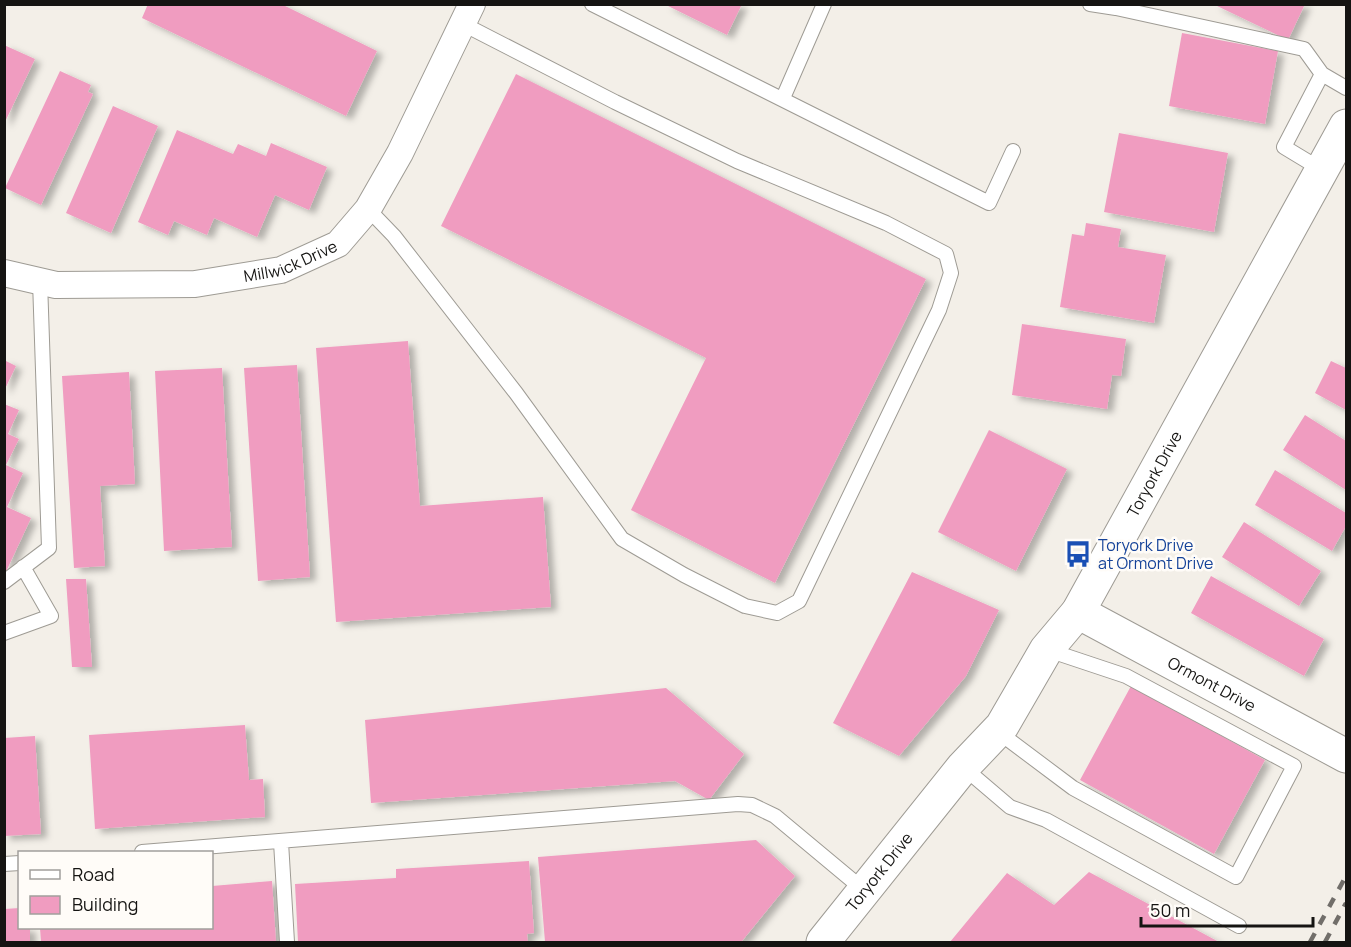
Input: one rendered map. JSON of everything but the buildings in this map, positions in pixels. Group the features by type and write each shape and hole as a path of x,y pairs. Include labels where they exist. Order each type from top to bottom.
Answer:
{"street":[{"name":"Millwick Drive","path":"4,273 56,285 195,284 281,270 338,244 368,209 400,153 468,14"},
{"name":"Toryork Drive","path":"823,942 963,767 997,731 1024,690 1046,650 1078,612 1347,126"},
{"name":"Ormont Drive","path":"1078,612 1347,756"}],"lane":[{"path":"592,4 989,202 1013,151"},
{"path":"783,98 824,4"},
{"path":"1090,4 1304,49 1322,74 1347,88"},
{"path":"368,209 394,236 509,384 622,539 684,575 745,606 777,613 799,600 939,310 951,273 946,254 886,224 737,161 625,107 468,14"},
{"path":"1322,74 1284,147 1322,170"},
{"path":"4,582 49,548 40,281"},
{"path":"4,633 51,616 23,567"},
{"path":"997,731 1073,788 1236,877 1294,766 1126,676 1046,650"},
{"path":"963,767 1010,807 1046,820 1239,926"},
{"path":"156,851 738,804 752,805 775,816 865,891"},
{"path":"281,842 288,942"}],"railway":[{"path":"1310,942 1346,876"},
{"path":"1325,942 1346,903"}],"place":[{"name":"Toryork Drive at Ormont Drive","path":"1078,554"}]}
